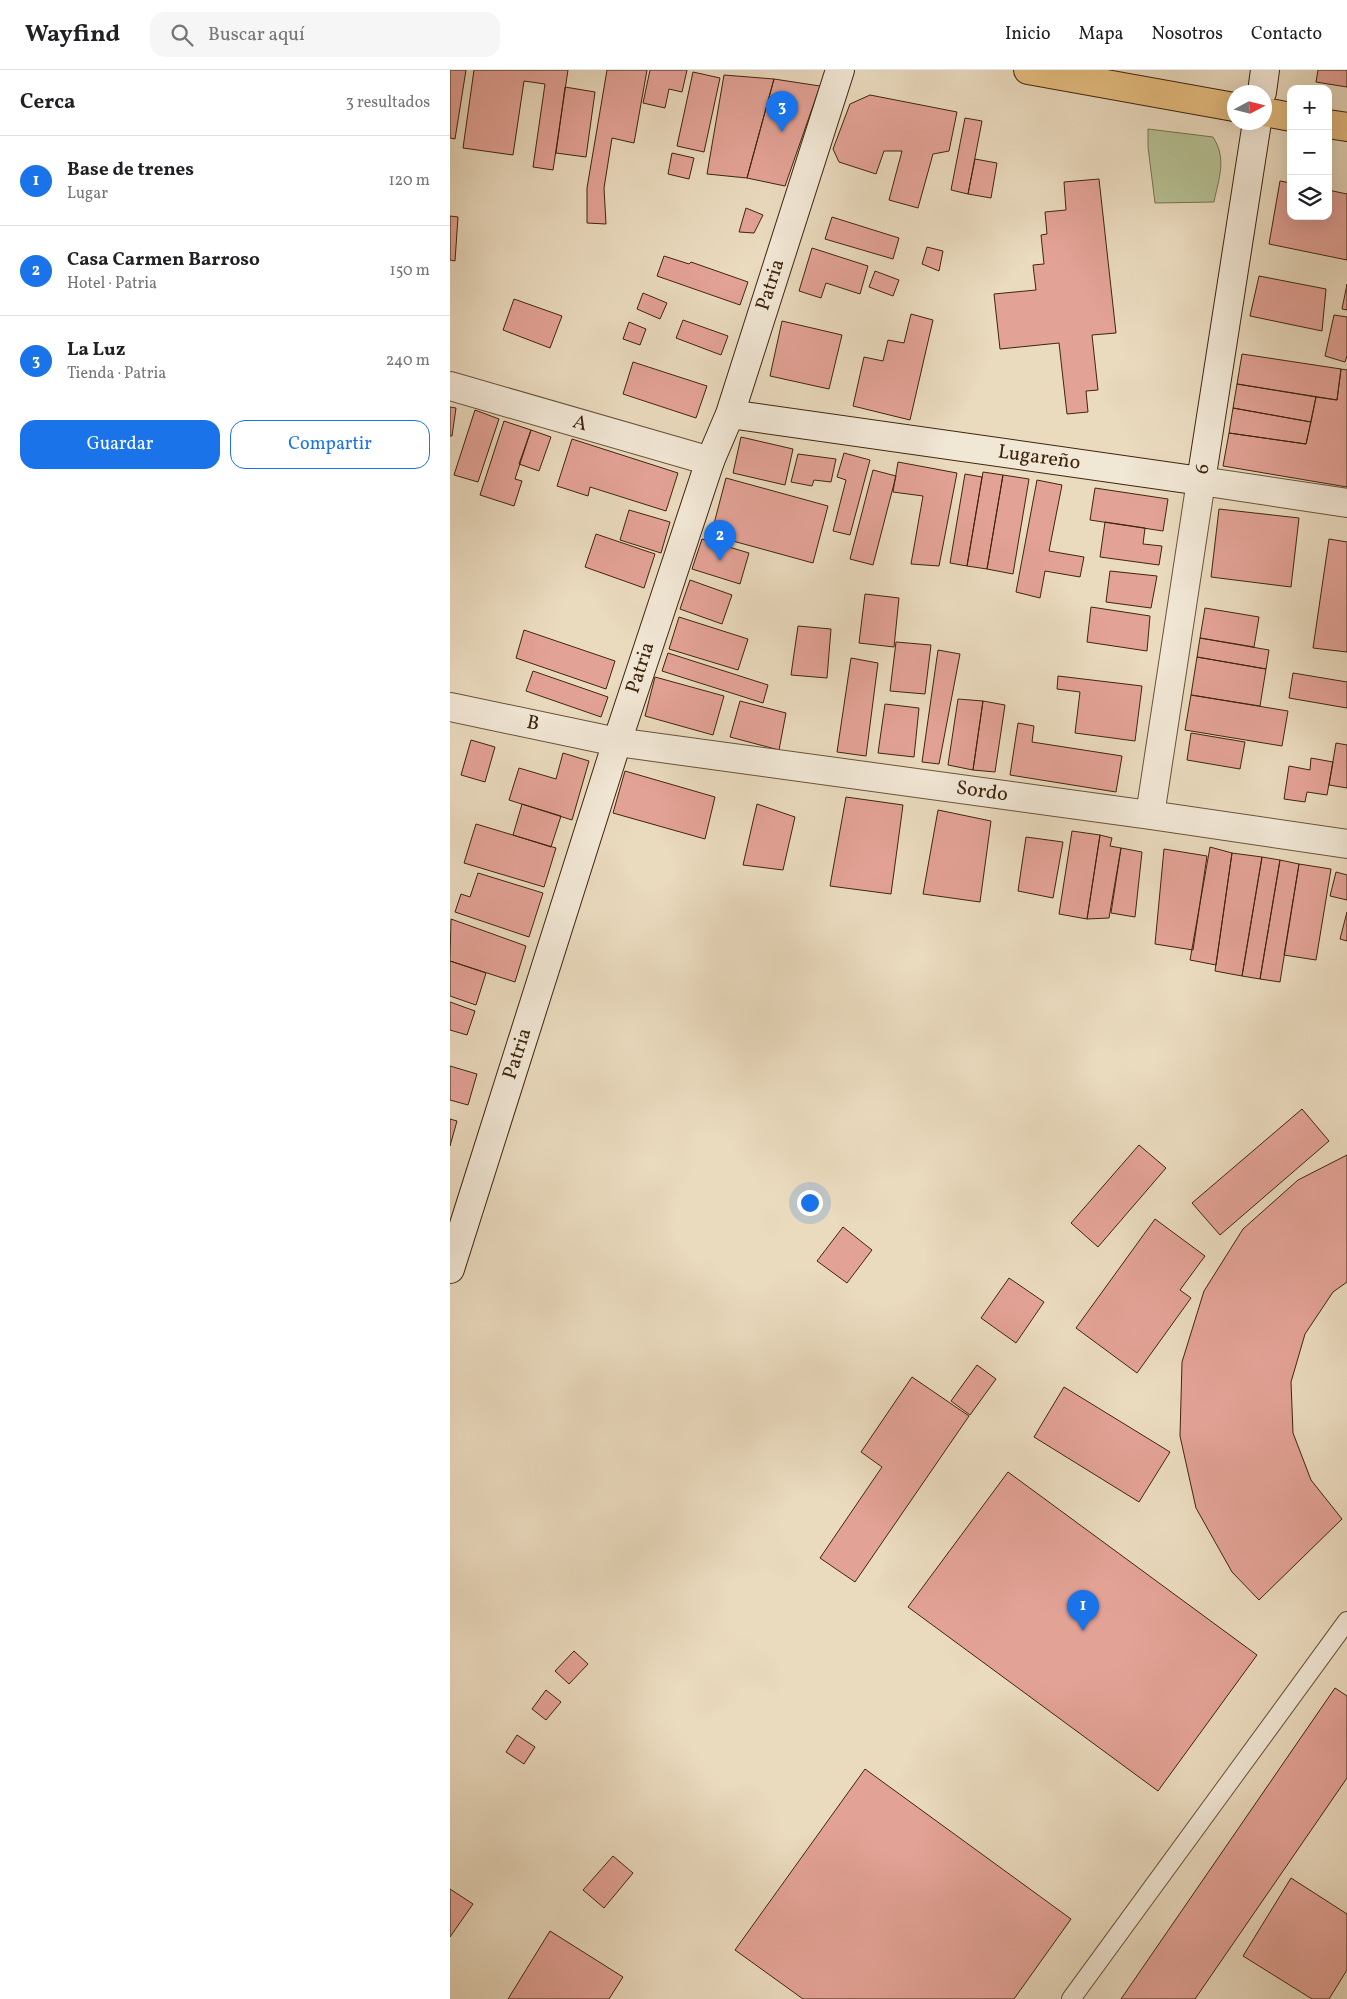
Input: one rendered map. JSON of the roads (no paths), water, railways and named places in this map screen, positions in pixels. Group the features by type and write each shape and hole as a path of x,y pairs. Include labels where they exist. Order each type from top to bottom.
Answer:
{"main road":[{"path":"1028,70 1227,106"},
{"path":"1272,113 1287,116"},
{"path":"1332,125 1347,127"}],"street":[{"name":"Patria","path":"450,1269 617,742 710,461 730,414 840,70"},
{"path":"1263,85 1265,70"},
{"name":"6","path":"1150,815 1256,130"},
{"name":"A","path":"450,386 710,461"},
{"name":"Lugareño","path":"730,414 1347,503"},
{"name":"B","path":"450,707 617,742"},
{"name":"Sordo","path":"617,742 1347,844"}],"lane":[{"path":"1071,1999 1347,1620"}],"place":[{"name":"La Luz","path":"782,132"},
{"name":"Casa Carmen Barroso","path":"720,561"},
{"name":"Base de trenes","path":"1083,1631"}]}
